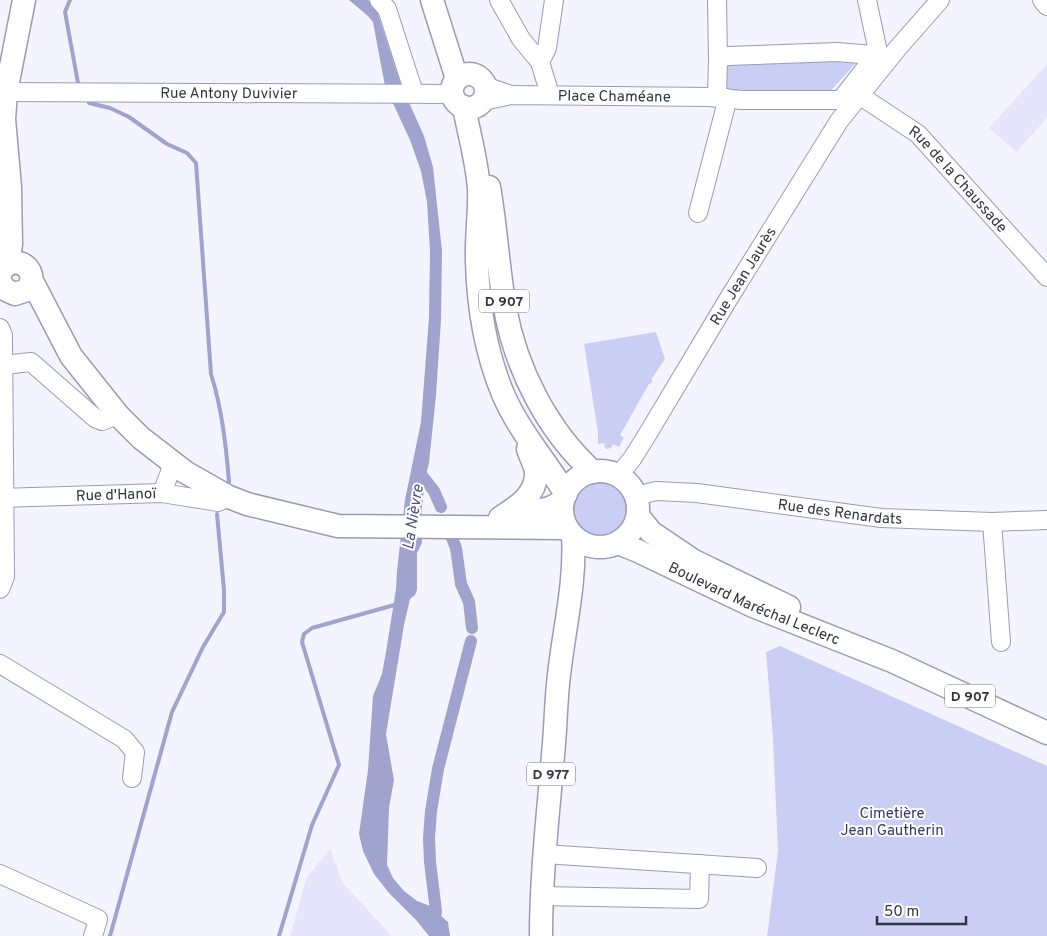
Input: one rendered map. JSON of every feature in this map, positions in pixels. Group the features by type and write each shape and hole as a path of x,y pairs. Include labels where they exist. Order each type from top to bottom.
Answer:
{"main road":[{"path":"24,0 3,92 10,188 11,282 55,326 71,356 118,415 141,438 185,472 229,496 247,504 338,526 466,527 570,532 589,546 608,545 627,537 634,527 637,506 626,481 606,472 593,472 582,476 572,484 564,497 562,510 570,532"},
{"name":"D 907","path":"432,0 470,92 479,190 477,260 479,293 494,366 504,394 521,429 564,497"},
{"name":"D 907","path":"446,0 470,92 493,208 505,309 513,340 527,379 548,420 572,452 593,472"},
{"path":"500,518 524,501 532,490 534,483 536,471 521,429"},
{"path":"466,527 500,518 545,510 564,497"},
{"name":"Boulevard Maréchal Leclerc","path":"637,506 651,532 694,561 767,595 892,660 1047,733"},
{"name":"D 977","path":"541,936 541,896 558,678 574,565 570,532"},
{"name":"Boulevard Maréchal Leclerc","path":"608,545 638,551 753,606 892,660"},
{"name":"D 977","path":"567,612 584,566 608,545"}],"street":[{"path":"379,0 387,9 414,93"},
{"path":"499,0 521,39 540,62 550,95"},
{"path":"540,62 546,48 554,0"},
{"path":"698,213 726,108 722,98 718,59 718,0"},
{"path":"718,59 728,56 837,52 880,56 867,0"},
{"name":"Rue Jean Jaurès","path":"618,476 638,450 850,100 880,56 940,0"},
{"path":"1042,0 1047,6"},
{"name":"Rue Antony Duvivier","path":"3,92 470,92"},
{"name":"Place Chaméane","path":"470,92 511,95 722,98 742,100 850,100"},
{"name":"Rue de la Chaussade","path":"850,100 918,134 1047,277"},
{"path":"0,328 3,335 4,365 3,498 5,577 0,589"},
{"path":"4,365 31,362 95,418 102,420 118,415"},
{"path":"162,493 172,462"},
{"name":"Rue des Renardats","path":"637,506 656,491 697,493 881,518 992,522 1047,520"},
{"name":"Rue d'Hanoï","path":"3,498 162,493 218,502 229,496"},
{"path":"992,522 1001,642"},
{"path":"0,664 124,739 135,752 132,778"},
{"path":"544,854 757,868"},
{"path":"541,896 699,899 700,864"},
{"path":"0,874 98,919 93,936"}],"shaded area":[{"path":"1047,64 1047,118 1016,152 989,128"},
{"path":"330,849 343,883 392,936 290,936 307,877"}],"green space":[{"path":"815,57 855,58 855,64 826,96 724,91 725,68 728,65 812,62"},
{"path":"656,332 665,359 652,378 652,383 649,384 620,435 624,438 619,447 613,444 611,448 607,449 604,443 598,444 598,433 584,344"},
{"path":"602,480 619,485 624,489 628,494 633,511 628,528 624,533 619,537 602,542 585,537 580,533 576,528 571,511 576,494 580,489 585,485"},
{"name":"Cimetière Jean Gautherin","path":"780,646 1047,766 1047,936 767,936 778,851 773,738 766,652"}],"water":[{"name":"La Nièvre","path":"349,0 368,0 376,8 400,82 424,136 433,167 442,251 441,320 436,395 421,517 422,543 417,553 417,590 410,599 404,625 386,734 394,780 389,808 387,865 393,878 404,891 417,901 430,906 448,922 450,936 429,936 389,893 374,874 363,851 359,834 368,770 373,696 382,674 386,652 396,589 405,500 421,422 429,317 430,251 427,202 421,171 410,140 385,86 373,22"}],"waterway":[{"path":"70,0 65,12 78,83"},
{"path":"89,103 110,108 129,117 167,144 187,153 196,163 211,374 223,427 229,482"},
{"path":"419,472 434,491 441,507"},
{"path":"110,936 172,712 203,647 224,612 224,590 217,514"},
{"path":"452,538 456,548 461,584 469,602 472,628"},
{"path":"279,936 312,825 339,765 302,642 304,634 312,628 398,604"},
{"path":"434,924 436,911 429,838 431,811 438,769 471,641"}]}
